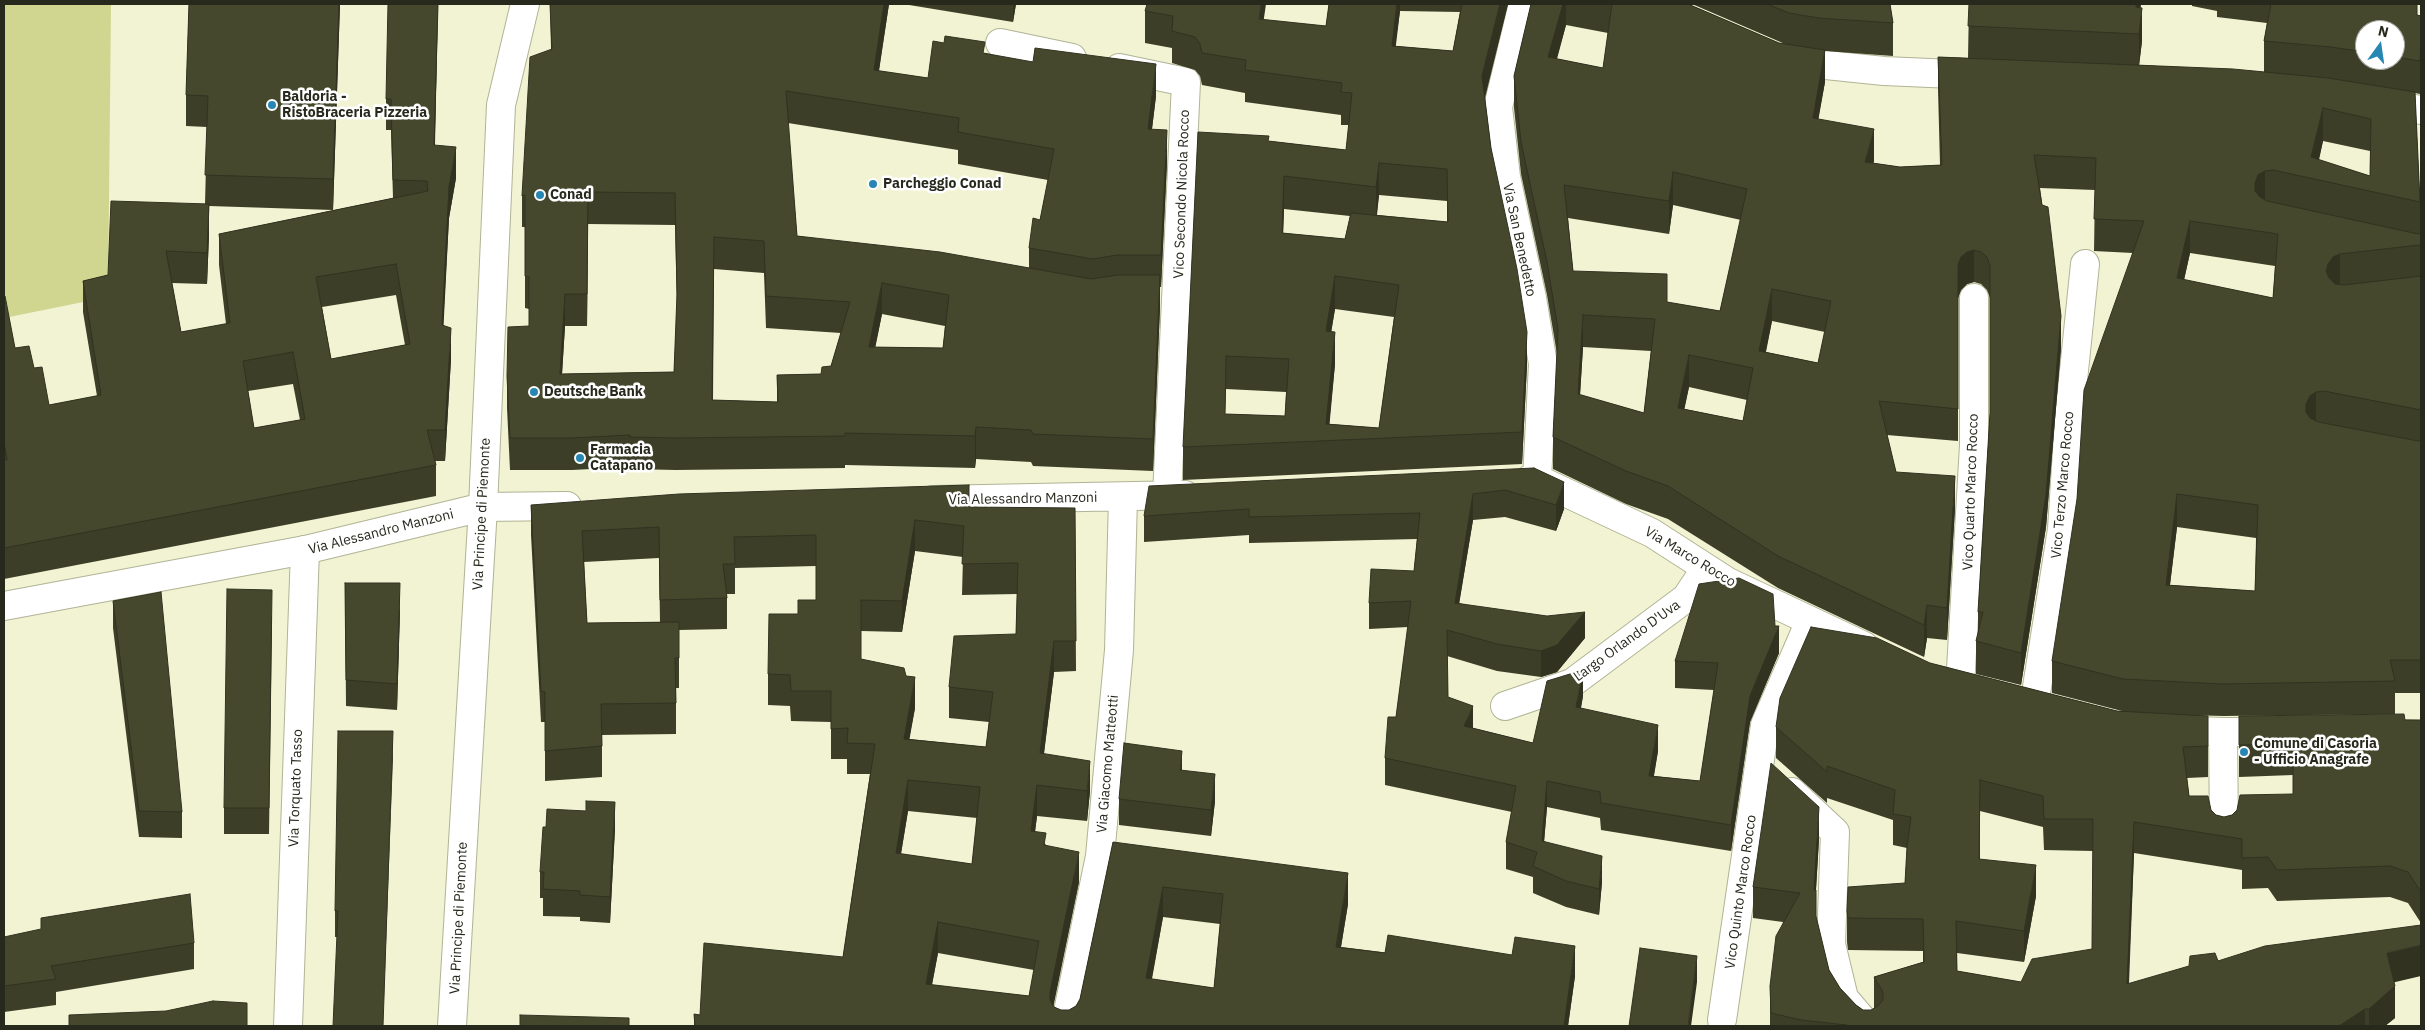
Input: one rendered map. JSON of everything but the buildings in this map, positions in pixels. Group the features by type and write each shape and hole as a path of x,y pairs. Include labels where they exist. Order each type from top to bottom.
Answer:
{"street":[{"name":"Via Principe di Piemonte","path":"452,1026 484,507 501,105 525,4"},
{"name":"Via San Benedetto","path":"1523,4 1498,107 1506,177 1532,298 1543,364 1537,479"},
{"name":"Vico Secondo Nicola Rocco","path":"1000,43 1186,82 1167,496"},
{"path":"1768,54 1785,60 1817,66 1998,76"},
{"path":"2357,100 2421,110"},
{"name":"Vico Terzo Marco Rocco","path":"1960,686 2044,708 2062,529 2069,419 2085,264"},
{"name":"Vico Quarto Marco Rocco","path":"1960,686 1974,444 1974,298"},
{"name":"Via Marco Rocco","path":"1507,480 1537,479 1652,533 1728,582 1890,658"},
{"path":"1123,498 1206,494"},
{"name":"Via Alessandro Manzoni","path":"903,501 1123,498"},
{"name":"Via Giacomo Matteotti","path":"1066,1026 1100,856 1119,650 1123,498"},
{"name":"Via Alessandro Manzoni","path":"4,606 305,550 484,507 593,505"},
{"name":"Via Torquato Tasso","path":"288,1026 305,550"},
{"name":"Largo Orlando D'Uva","path":"1505,706 1572,682 1686,598 1706,568"},
{"name":"Vico Quinto Marco Rocco","path":"1722,1020 1765,725 1810,621"},
{"path":"1934,680 1960,686"},
{"path":"2149,729 2223,732 2302,731"},
{"path":"2223,732 2224,833"},
{"path":"1759,764 1782,782 1835,832 1830,944 1844,998 1868,1026"}],"green space":[{"path":"4,4 111,4 108,297 4,318"}],"place":[{"name":"Baldoria - RistoBraceria Pizzeria","path":"272,105"},
{"name":"Parcheggio Conad","path":"873,184"},
{"name":"Conad","path":"540,195"},
{"name":"Deutsche Bank","path":"534,392"},
{"name":"Farmacia Catapano","path":"580,458"},
{"name":"Comune di Casoria - Ufficio Anagrafe","path":"2244,752"}]}
